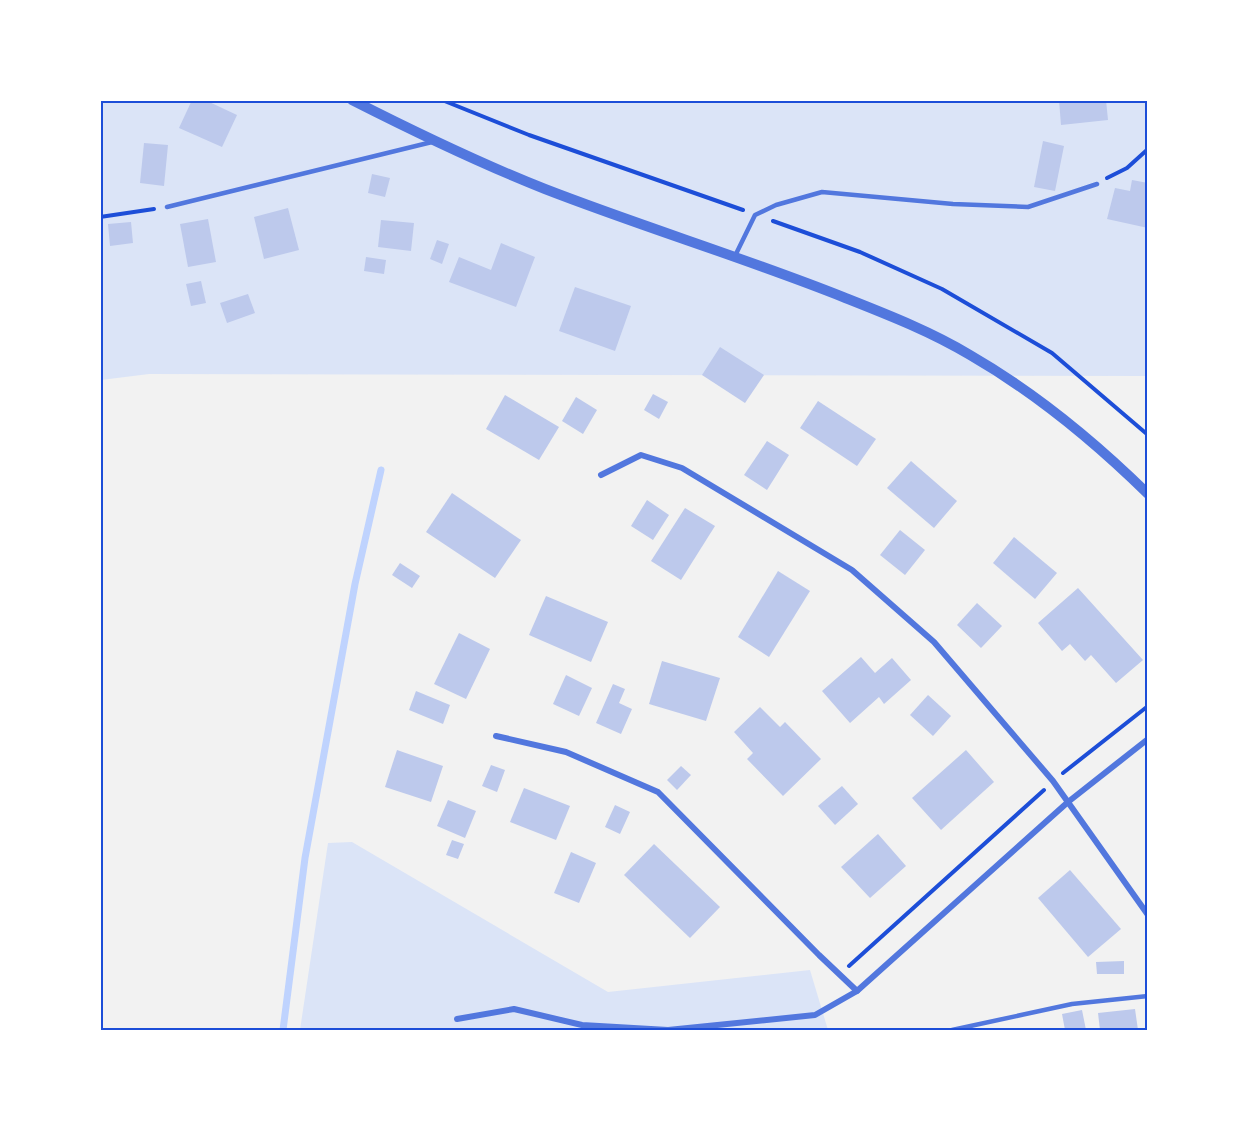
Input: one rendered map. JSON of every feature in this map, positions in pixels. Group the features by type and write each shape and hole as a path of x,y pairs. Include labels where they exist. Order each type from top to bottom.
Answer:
{"street":[{"path":"351,100 434,141 544,189 811,284 909,324 970,355 1040,400 1107,454 1148,494"},
{"path":"601,475 641,455 682,468 852,570 934,642 1053,781 1148,915"},
{"path":"496,736 566,752 658,792 857,991"},
{"path":"457,1019 514,1009 582,1025 668,1030 815,1014 857,991 1068,802 1148,739"}],"lane":[{"path":"167,207 434,141"},
{"path":"735,257 755,215 776,205 822,192 953,204 1028,207 1097,184"},
{"path":"952,1030 1072,1004 1148,996"}],"path":[{"path":"442,100 529,135 860,252 942,289 1052,353 1148,435"},
{"path":"1097,184 1127,168 1148,149"},
{"path":"100,217 167,207"},
{"path":"840,974 1053,781 1148,706"}],"shaded area":[{"path":"100,101 1147,101 1147,376 149,374 101,380"},
{"path":"352,842 608,992 810,970 828,1030 300,1030 328,843"}],"building":[{"path":"192,100 205,100 237,115 222,147 179,128"},
{"path":"1059,100 1106,100 1108,120 1061,125"},
{"path":"1043,141 1064,146 1055,191 1034,187"},
{"path":"144,143 168,145 164,186 140,183"},
{"path":"372,174 390,178 385,197 368,193"},
{"path":"1132,180 1148,183 1148,228 1107,219 1115,188 1130,191"},
{"path":"288,208 299,250 264,259 254,217"},
{"path":"208,219 216,262 188,267 180,224"},
{"path":"381,220 414,223 411,251 378,247"},
{"path":"131,222 133,243 110,246 108,224"},
{"path":"437,240 449,244 442,264 430,259"},
{"path":"501,243 535,257 516,307 449,282 459,257 491,270"},
{"path":"366,257 386,260 384,274 364,271"},
{"path":"201,281 206,303 191,306 186,284"},
{"path":"575,287 631,306 615,351 559,331"},
{"path":"248,294 255,313 227,323 220,303"},
{"path":"720,347 764,375 745,403 702,375"},
{"path":"653,394 668,402 659,419 644,410"},
{"path":"505,395 559,427 539,460 486,429"},
{"path":"576,397 597,410 583,434 562,421"},
{"path":"818,401 876,439 857,466 800,428"},
{"path":"767,441 789,455 767,490 744,475"},
{"path":"911,461 957,501 934,528 887,488"},
{"path":"452,493 521,540 495,578 426,532"},
{"path":"647,500 669,515 653,540 631,526"},
{"path":"685,508 715,526 681,580 651,561"},
{"path":"900,530 925,550 905,575 880,555"},
{"path":"1014,537 1057,573 1035,599 993,563"},
{"path":"400,563 420,576 412,588 392,575"},
{"path":"778,571 810,591 769,657 738,637"},
{"path":"1078,588 1143,660 1116,683 1091,655 1085,661 1070,644 1062,651 1038,623"},
{"path":"546,596 608,622 591,662 529,635"},
{"path":"977,603 1002,626 981,648 957,625"},
{"path":"459,633 490,649 466,699 434,684"},
{"path":"861,657 875,673 892,658 911,680 884,704 879,697 850,723 822,691"},
{"path":"662,661 720,678 706,721 649,704"},
{"path":"566,675 592,688 579,716 553,704"},
{"path":"613,684 625,689 619,703 632,709 621,734 596,723"},
{"path":"416,691 450,705 443,724 409,710"},
{"path":"928,695 951,716 933,736 910,715"},
{"path":"760,707 780,727 785,722 821,759 783,796 747,759 753,753 734,732"},
{"path":"397,750 443,766 431,802 385,787"},
{"path":"966,750 994,782 941,830 912,798"},
{"path":"491,765 505,770 497,792 482,786"},
{"path":"681,766 691,775 677,790 667,780"},
{"path":"842,786 858,804 835,825 818,806"},
{"path":"524,788 570,806 556,840 510,822"},
{"path":"448,800 476,811 465,838 437,826"},
{"path":"615,805 630,812 620,834 605,827"},
{"path":"878,834 906,866 870,898 841,867"},
{"path":"452,840 464,844 458,859 446,855"},
{"path":"654,844 720,907 690,938 624,875"},
{"path":"571,852 596,863 579,903 554,893"},
{"path":"1070,870 1121,929 1088,957 1038,898"},
{"path":"1124,961 1124,974 1097,974 1096,962"},
{"path":"1135,1009 1138,1030 1100,1030 1098,1013"},
{"path":"1082,1010 1086,1030 1065,1030 1062,1014"}],"waterway":[{"path":"283,1030 305,858 355,584 381,470"}]}
